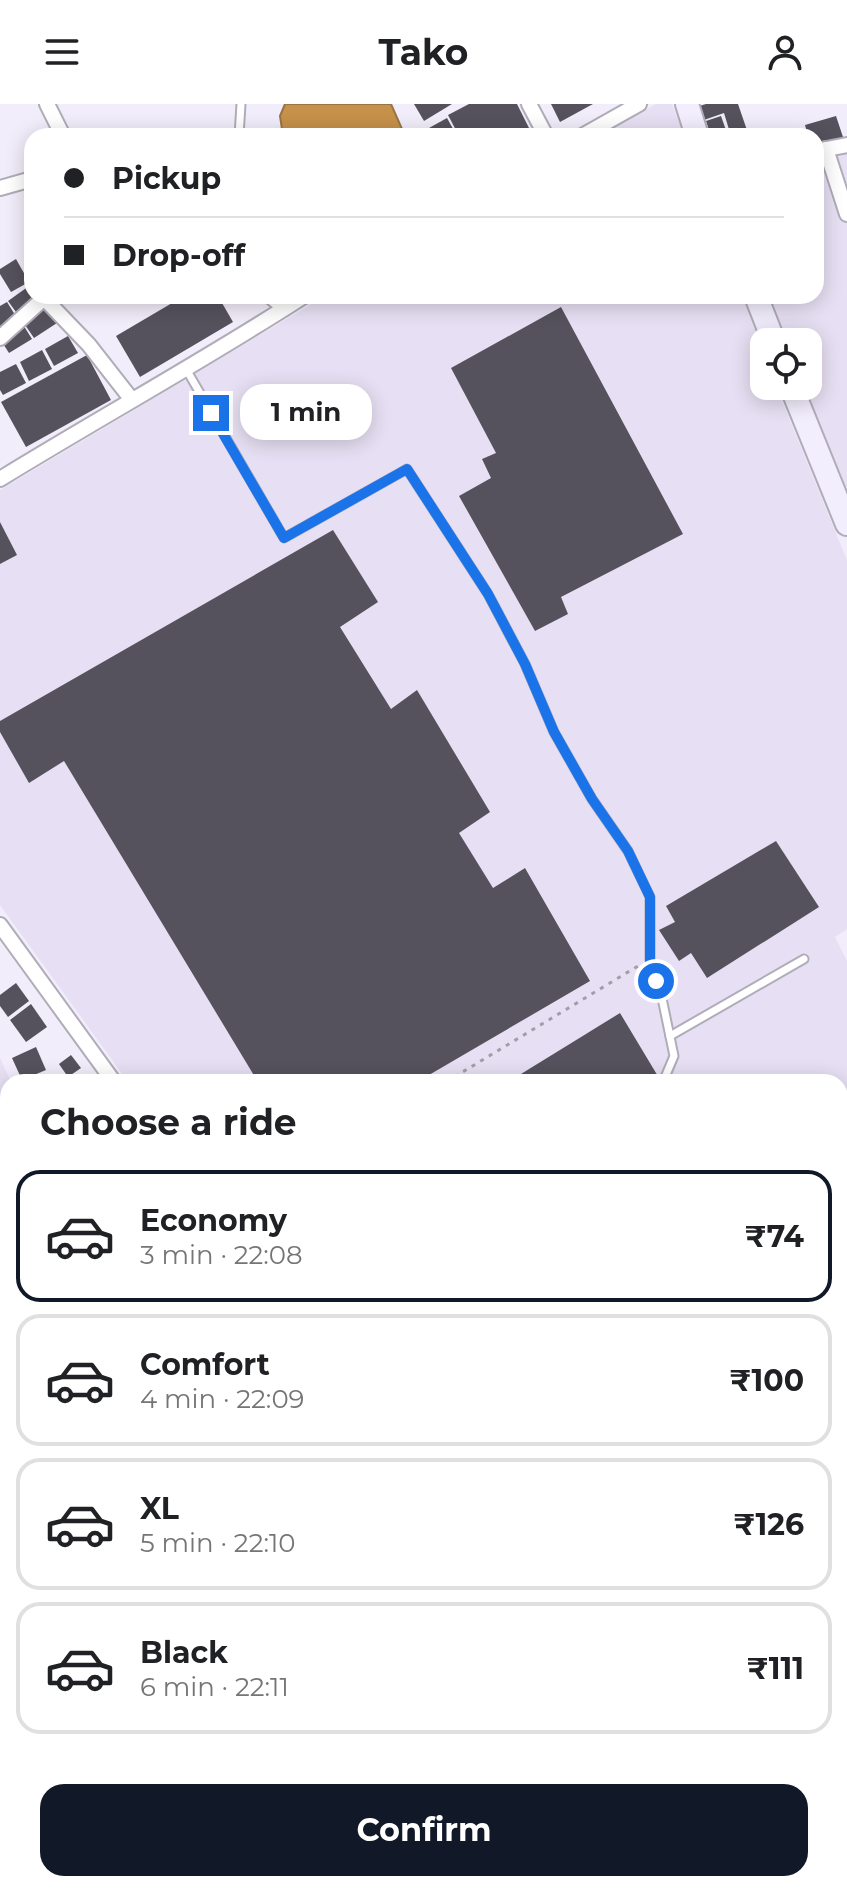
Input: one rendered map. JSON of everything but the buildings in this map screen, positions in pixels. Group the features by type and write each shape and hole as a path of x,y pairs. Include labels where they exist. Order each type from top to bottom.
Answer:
{"street":[{"path":"47,104 59,128"},
{"path":"529,104 542,128"},
{"path":"596,128 639,104"},
{"path":"687,104 694,128"},
{"path":"824,149 847,145"},
{"path":"824,157 847,214"},
{"path":"0,188 24,181"},
{"path":"0,338 36,304"},
{"path":"51,304 89,345 132,400"},
{"path":"280,304 285,308"},
{"path":"0,479 291,304"},
{"path":"759,304 769,328"},
{"path":"797,400 847,524"},
{"path":"0,925 108,1074"}],"lane":[{"path":"240,128 241,104"},
{"path":"186,369 284,538 407,469 488,594 525,664 554,732 592,799 628,851 650,897 650,960 674,1056 666,1074"},
{"path":"670,1036 804,959"}],"path":[{"path":"460,1074 650,960"}],"shaded area":[{"path":"285,104 391,104 402,128 282,128 280,116"},
{"path":"656,104 672,104 681,128 614,128"},
{"path":"847,153 847,501 806,400 822,400 822,328 776,328 766,304 824,304 824,157"},
{"path":"312,304 746,304 755,328 750,328 750,400 782,400 847,560 847,929 835,937 847,961 847,1074 122,1074 0,905 0,490"},
{"path":"0,1058 7,1074 0,1074"}],"route":[{"path":"211,413 284,538 407,469 488,594 525,664 554,732 592,799 628,851 650,897 650,960 656,981"}]}
